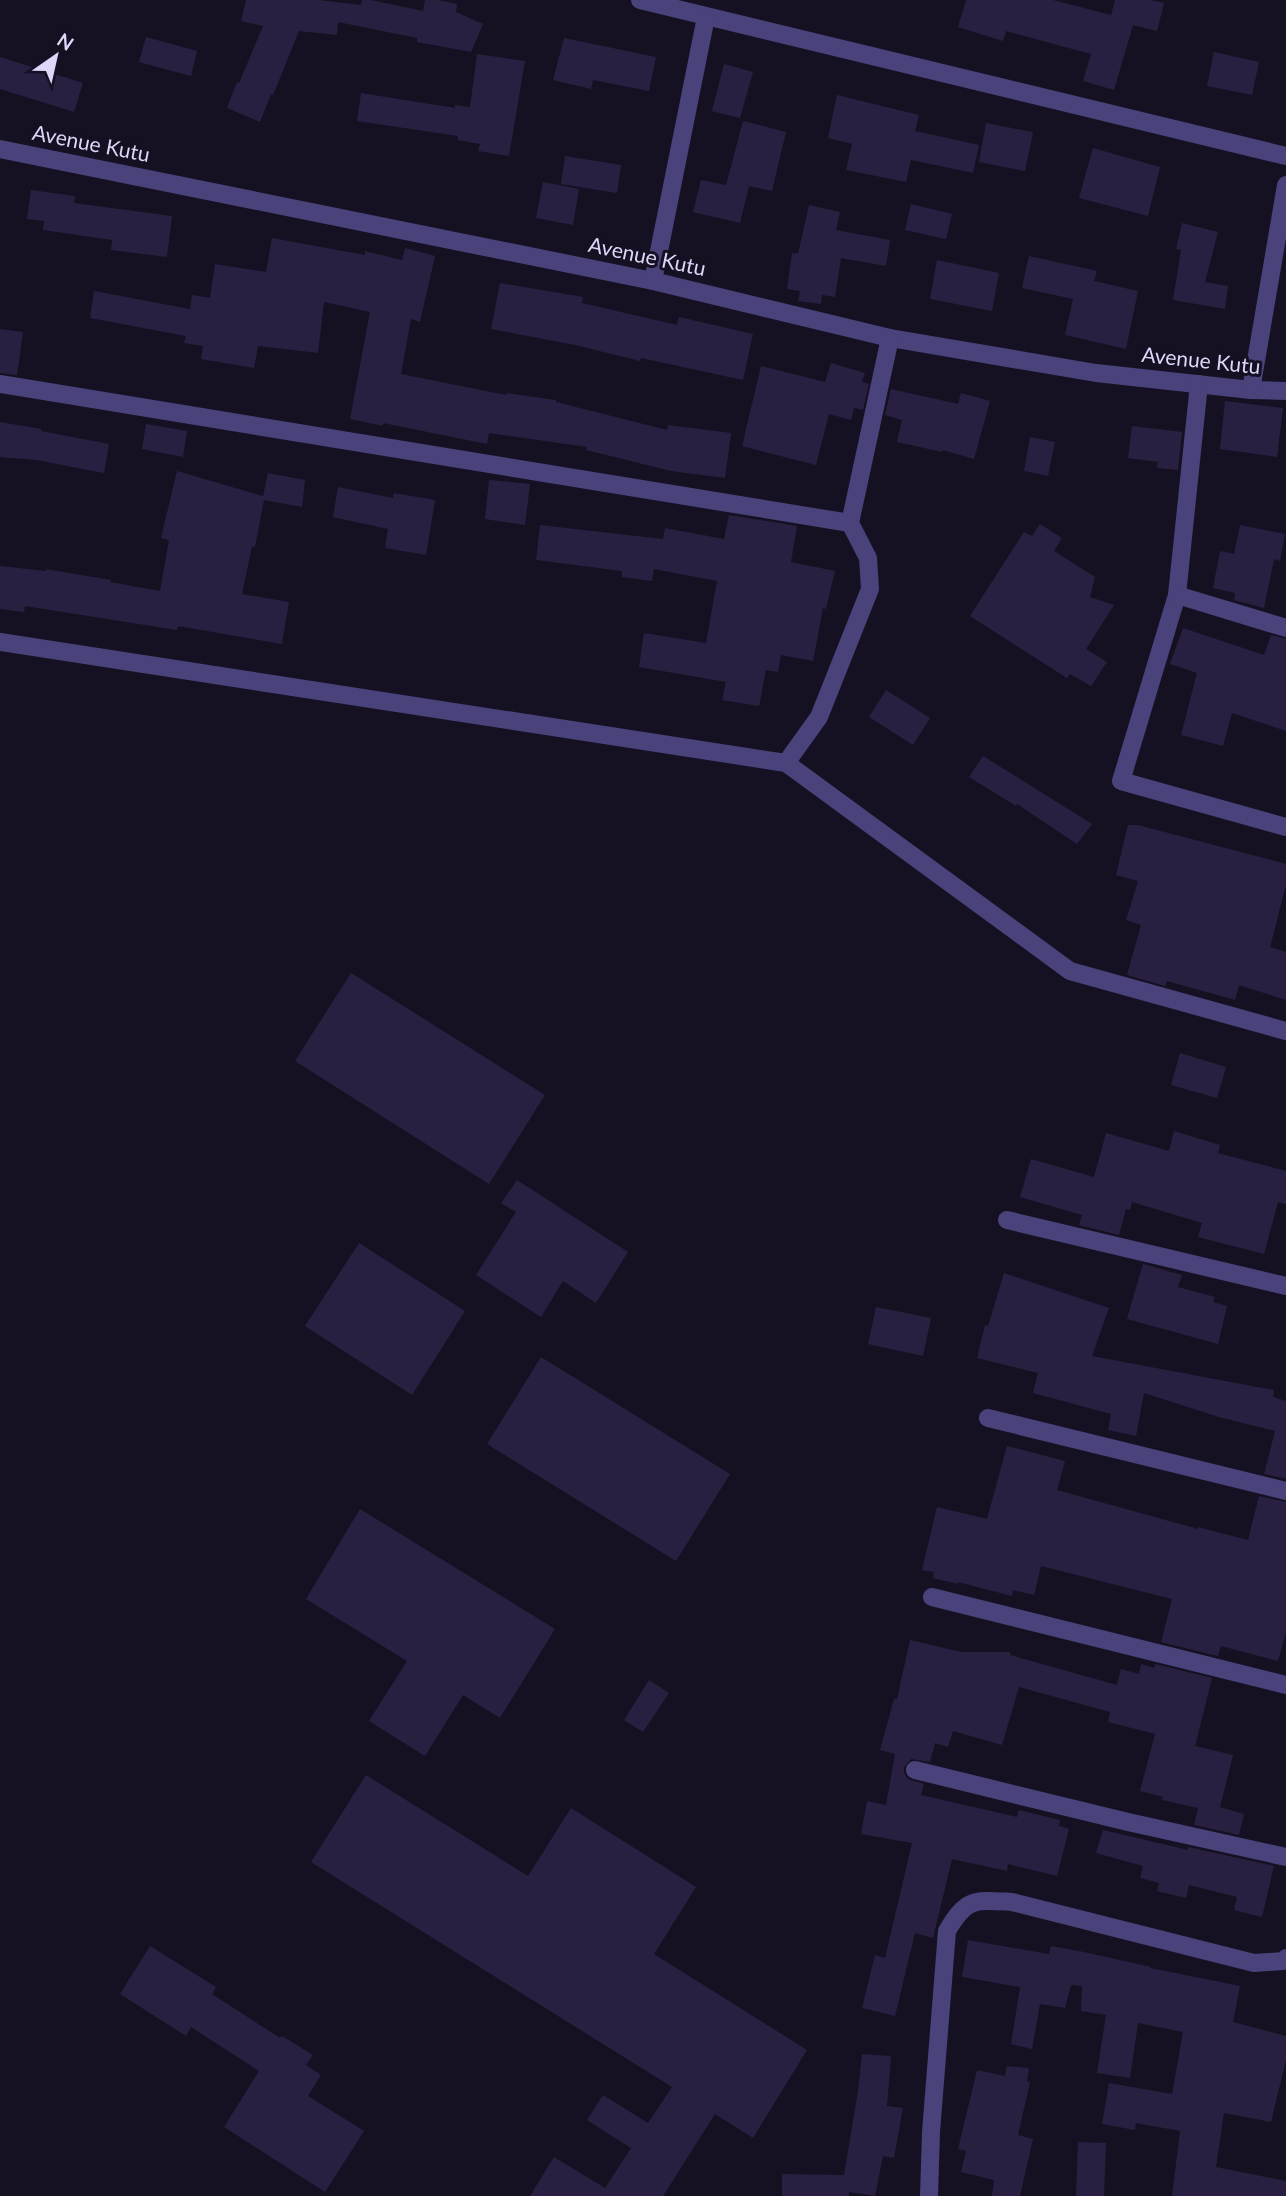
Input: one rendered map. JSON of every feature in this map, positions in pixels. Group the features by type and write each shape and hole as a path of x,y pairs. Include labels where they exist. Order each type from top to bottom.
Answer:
{"street":[{"path":"640,0 1286,156"},
{"path":"653,281 706,17"},
{"name":"Avenue Kutu","path":"0,149 653,281 890,338 1096,373 1251,390 1286,391"},
{"path":"1251,390 1286,185"},
{"path":"786,763 819,717 870,589 868,558 850,523 890,338"},
{"path":"0,384 850,523"},
{"path":"1199,384 1177,595 1121,780 1286,827"},
{"path":"1177,595 1286,628"},
{"path":"0,642 786,763 1070,971 1286,1031"},
{"path":"1007,1220 1286,1286"},
{"path":"988,1418 1286,1491"},
{"path":"932,1597 1286,1685"},
{"path":"915,1770 1286,1857"},
{"path":"929,2196 931,2132 947,1931 958,1912 978,1900 1012,1902 1254,1963 1283,1961 1286,1958"}],"building":[{"path":"246,0 319,0 361,5 362,0 371,0 423,11 425,0 438,0 457,4 456,12 483,24 471,52 417,42 417,38 338,22 337,35 299,31 260,122 227,108 263,26 241,21"},
{"path":"966,0 1053,0 1111,15 1115,0 1151,0 1164,3 1157,31 1133,25 1114,90 1083,81 1091,54 1006,31 1003,41 958,27"},
{"path":"146,37 197,51 191,76 139,62"},
{"path":"564,38 656,57 649,91 593,80 591,89 553,80"},
{"path":"1214,52 1259,62 1252,95 1207,86"},
{"path":"477,54 525,61 509,156 478,151 480,144 458,140 458,136 357,121 361,93 455,108 455,105 470,107"},
{"path":"0,57 83,83 74,112 0,89"},
{"path":"724,64 753,72 740,118 712,111"},
{"path":"837,95 919,115 915,131 979,145 973,173 911,160 906,182 846,170 852,144 828,138"},
{"path":"743,121 786,132 772,191 749,186 740,223 693,212 701,180 726,185"},
{"path":"986,123 1033,132 1025,171 979,162"},
{"path":"1093,148 1160,167 1148,216 1079,198"},
{"path":"565,156 621,165 617,193 561,184"},
{"path":"543,182 579,189 573,225 536,218"},
{"path":"31,190 75,196 74,203 172,216 167,257 111,250 112,240 43,230 44,221 27,219"},
{"path":"911,204 952,214 946,239 905,230"},
{"path":"809,205 840,212 836,230 890,240 886,266 841,258 835,297 822,295 821,304 798,301 800,291 787,289 792,253 798,254"},
{"path":"1182,223 1218,232 1205,282 1228,286 1225,309 1173,300 1181,250 1176,249"},
{"path":"272,238 365,255 365,251 402,260 405,248 435,256 420,322 411,319 401,374 506,395 556,400 667,430 668,425 731,433 725,478 671,471 586,450 587,447 489,433 487,444 350,419 370,312 324,302 318,353 258,346 254,368 201,359 203,346 184,343 186,336 90,318 94,291 190,309 192,295 210,298 215,264 266,272"},
{"path":"1029,256 1097,271 1094,281 1138,291 1126,349 1065,335 1073,299 1022,288"},
{"path":"937,260 999,273 992,311 930,299"},
{"path":"500,283 583,297 582,303 677,325 679,317 753,334 743,380 491,329"},
{"path":"0,329 23,332 17,375 0,373"},
{"path":"831,363 865,373 862,382 869,384 863,410 854,408 851,420 829,414 816,465 742,446 761,366 825,382"},
{"path":"891,389 958,404 961,393 990,401 974,459 943,450 942,452 897,442 902,420 885,415"},
{"path":"1225,401 1283,408 1277,457 1220,449"},
{"path":"0,422 109,444 104,473 36,460 0,457"},
{"path":"146,424 187,431 183,457 142,449"},
{"path":"1132,426 1182,432 1178,470 1157,468 1158,462 1128,458"},
{"path":"1030,437 1055,442 1048,476 1024,471"},
{"path":"177,471 263,496 268,473 305,480 302,507 264,500 242,594 289,602 282,644 178,626 177,630 25,606 24,612 0,609 0,566 46,569 160,591 169,540 161,538"},
{"path":"489,480 530,484 525,525 485,519"},
{"path":"338,487 393,498 394,493 435,500 426,555 385,548 388,529 333,517"},
{"path":"729,515 797,526 791,562 835,571 826,609 823,608 813,661 781,655 778,672 766,670 759,706 722,700 726,682 639,667 644,633 706,643 717,581 654,569 652,581 622,577 622,571 536,560 540,525 663,539 665,528 724,539"},
{"path":"1040,524 1062,538 1054,551 1095,577 1090,597 1114,605 1086,649 1107,662 1091,686 1070,674 1067,678 970,616 1024,532 1032,536"},
{"path":"1240,525 1285,534 1280,561 1274,559 1264,608 1234,600 1235,593 1213,588 1220,551 1234,554"},
{"path":"1183,628 1264,655 1271,635 1286,639 1286,731 1232,713 1223,746 1181,735 1197,673 1170,664"},
{"path":"886,690 930,718 913,745 869,717"},
{"path":"983,756 1092,824 1077,844 1017,804 1016,806 969,777"},
{"path":"1128,825 1138,825 1286,864 1286,885 1270,947 1286,952 1286,1000 1239,985 1235,1000 1167,981 1165,986 1127,975 1141,925 1126,920 1138,881 1116,875"},
{"path":"351,973 545,1095 489,1184 295,1061"},
{"path":"1180,1053 1226,1067 1217,1098 1171,1085"},
{"path":"1174,1131 1220,1145 1218,1153 1286,1171 1286,1204 1278,1202 1264,1254 1198,1237 1202,1223 1132,1202 1130,1210 1126,1209 1119,1235 1079,1225 1082,1215 1020,1197 1031,1159 1094,1177 1106,1133 1169,1151"},
{"path":"517,1180 628,1252 596,1303 563,1281 541,1317 476,1275 516,1212 501,1203"},
{"path":"359,1243 465,1311 412,1395 305,1326"},
{"path":"1143,1264 1182,1275 1178,1287 1215,1297 1213,1302 1227,1306 1218,1344 1127,1319"},
{"path":"1004,1273 1109,1308 1092,1356 1274,1390 1273,1397 1286,1401 1286,1479 1264,1474 1275,1431 1219,1417 1144,1393 1136,1436 1108,1430 1111,1414 1033,1393 1038,1373 977,1358 985,1325 988,1326"},
{"path":"876,1307 931,1318 923,1356 868,1344"},
{"path":"541,1357 730,1474 676,1561 487,1444"},
{"path":"1007,1446 1065,1461 1057,1490 1248,1540 1259,1496 1286,1502 1286,1632 1278,1661 1221,1646 1218,1656 1161,1642 1172,1599 1041,1566 1034,1595 1013,1590 1012,1596 933,1578 934,1572 922,1570 937,1507 987,1519"},
{"path":"360,1509 555,1629 500,1718 463,1695 425,1756 369,1721 407,1661 306,1599"},
{"path":"910,1640 961,1652 1010,1652 1010,1655 1117,1685 1121,1669 1139,1674 1141,1664 1154,1668 1155,1664 1212,1678 1195,1746 1233,1755 1220,1807 1244,1814 1239,1835 1194,1825 1198,1808 1162,1800 1163,1797 1140,1791 1155,1734 1108,1722 1110,1712 1019,1687 1002,1745 953,1731 948,1747 935,1743 930,1762 911,1759 904,1767 904,1773 908,1779 924,1784 921,1795 1017,1817 1019,1810 1060,1820 1059,1826 1069,1829 1057,1876 1008,1864 1007,1871 952,1859 933,1938 915,1933 895,2016 862,2008 875,1955 885,1958 912,1843 861,1834 867,1801 886,1805 895,1754 880,1750 894,1699 897,1699"},
{"path":"649,1680 669,1693 643,1732 624,1720"},
{"path":"366,1775 528,1876 571,1808 696,1887 654,1954 807,2050 753,2138 715,2114 663,2196 530,2196 554,2157 605,2188 631,2148 587,2120 603,2095 648,2123 672,2087 311,1862"},
{"path":"1103,1830 1274,1866 1262,1917 1234,1910 1237,1897 1189,1885 1186,1898 1157,1891 1159,1883 1140,1878 1143,1866 1096,1853"},
{"path":"968,1940 1049,1954 1051,1946 1240,1986 1233,2022 1286,2036 1286,2060 1271,2122 1224,2113 1216,2167 1286,2181 1286,2196 1172,2196 1180,2131 1136,2123 1135,2130 1102,2124 1109,2083 1172,2094 1183,2032 1138,2023 1130,2078 1097,2073 1106,2015 1081,2011 1082,1986 1071,1985 1065,2008 1040,2004 1032,2049 1011,2044 1020,1987 962,1977"},
{"path":"150,1946 216,1987 212,1994 280,2038 282,2036 313,2055 306,2065 321,2075 308,2096 364,2131 325,2192 224,2127 259,2071 191,2027 186,2036 120,1994"},
{"path":"862,2054 891,2056 887,2106 903,2108 894,2158 883,2156 875,2196 849,2192 849,2196 782,2196 782,2174 844,2175"},
{"path":"1007,2066 1029,2068 1027,2081 1030,2082 1018,2135 1033,2139 1020,2196 992,2196 994,2180 961,2172 966,2151 958,2149 977,2070 1005,2076"},
{"path":"1078,2142 1106,2143 1104,2196 1076,2196"}]}
